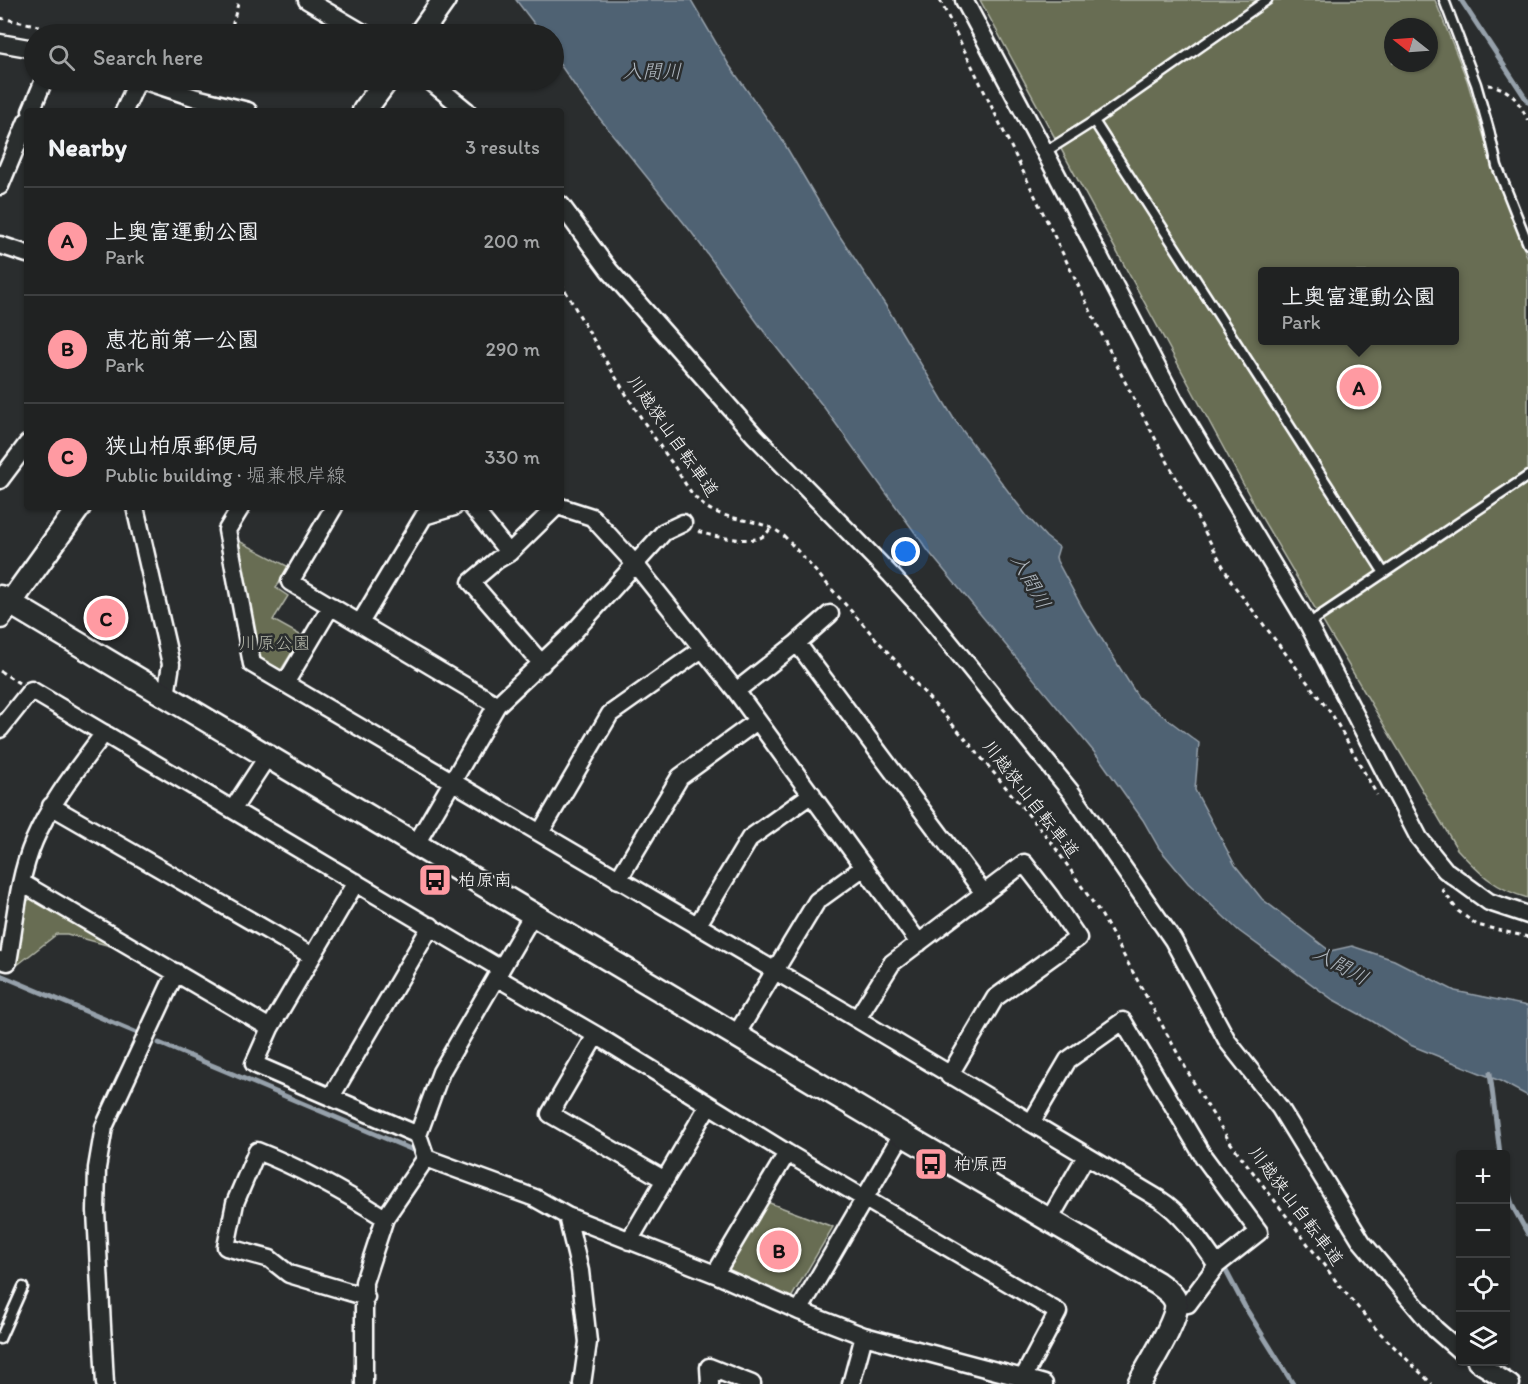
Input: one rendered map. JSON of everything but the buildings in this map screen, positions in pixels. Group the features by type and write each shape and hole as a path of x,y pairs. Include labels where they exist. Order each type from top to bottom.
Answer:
{"street":[{"path":"307,0 348,24"},
{"path":"427,24 444,0"},
{"path":"964,0 1175,402 1308,624 1419,838 1445,870 1489,903 1528,915"},
{"path":"0,43 24,47"},
{"path":"32,108 40,90"},
{"path":"126,108 135,90"},
{"path":"162,90 194,105 221,108"},
{"path":"367,108 380,90"},
{"path":"441,90 463,108"},
{"path":"0,186 5,156 24,126"},
{"path":"564,209 609,270 755,436 924,611 1071,792 1173,939 1228,1042 1280,1108 1362,1242 1429,1322 1456,1348"},
{"path":"0,245 24,253"},
{"path":"0,480 24,448"},
{"path":"564,508 592,517 635,564 736,691 919,943"},
{"path":"77,510 3,606 166,696 1157,1283 1173,1296 1177,1305 1170,1328 1139,1384"},
{"path":"136,510 171,664 166,696"},
{"path":"239,510 227,530 252,664 857,1019 1172,1208 1217,1265"},
{"path":"332,510 290,582 496,705"},
{"path":"474,510 509,553"},
{"path":"542,664 471,582 509,553 553,510"},
{"path":"360,623 419,511"},
{"path":"416,844 496,705 571,635 664,532 683,523"},
{"path":"286,682 331,606"},
{"path":"736,691 830,614"},
{"path":"797,643 983,892"},
{"path":"540,833 610,714 702,649"},
{"path":"0,729 32,690 431,926 498,973 787,1154 1058,1312 1023,1378"},
{"path":"618,880 680,777 757,721"},
{"path":"0,960 8,962 22,883 33,843 51,806 104,733"},
{"path":"233,809 267,757"},
{"path":"697,926 750,838 812,794"},
{"path":"51,806 312,956"},
{"path":"857,1019 892,963 1024,863 1078,938 995,998 949,1076"},
{"path":"736,1035 817,901 864,867"},
{"path":"356,882 270,1028 254,1064 418,1135"},
{"path":"22,883 270,1028"},
{"path":"426,1158 418,1135 441,1072 533,914"},
{"path":"331,1097 431,926"},
{"path":"105,1384 96,1210 97,1168 104,1127 176,972"},
{"path":"1031,1123 1068,1060 1123,1021 1203,1156 1259,1232 1217,1265 1188,1304 1177,1305"},
{"path":"596,1035 550,1114 665,1180"},
{"path":"630,1241 708,1106"},
{"path":"799,1311 902,1134"},
{"path":"366,1297 289,1274 270,1259 226,1247 236,1203 256,1151 291,1164 333,1185 385,1218"},
{"path":"715,1274 787,1154"},
{"path":"1049,1220 1086,1156"},
{"path":"426,1158 535,1198 567,1216 864,1336 1044,1384"},
{"path":"364,1384 363,1331 366,1297 364,1282 385,1218 426,1158"},
{"path":"567,1216 580,1271 588,1342 582,1384"},
{"path":"851,1384 864,1336"},
{"path":"1482,1366 1511,1384"},
{"path":"710,1384 709,1367 752,1384"}],"lane":[{"path":"1045,153 1267,0"},
{"path":"1444,0 1476,84 1497,166 1528,244"},
{"path":"1094,121 1384,573"},
{"path":"1308,624 1528,476"},
{"path":"0,1339 23,1287"}],"path":[{"path":"233,24 239,0"},
{"path":"940,0 1123,378 1232,583 1333,716 1379,800"},
{"path":"0,18 31,24"},
{"path":"1476,84 1501,86 1521,105 1528,121"},
{"name":"川越狭山自転車道","path":"564,288 641,420 699,502 709,510 779,531 936,705 1005,784 1052,843 1102,916 1200,1094 1230,1142 1339,1285 1377,1330 1432,1384"},
{"path":"683,523 702,533 729,538 757,539 764,536 771,528"},
{"path":"1438,884 1458,911 1477,925 1528,937"}],"green space":[{"path":"980,0 1435,0 1467,80 1493,167 1528,259 1528,898 1497,885 1473,866 1457,849 1260,515"},
{"name":"川原公園","path":"235,539 289,567 276,588 288,596 273,620 302,636 281,670 258,658"},
{"path":"35,897 114,947 67,934 57,934 11,970 26,901"},
{"path":"767,1202 833,1227 791,1298 725,1273"}],"water":[{"name":"入間川","path":"516,0 691,0 729,65 781,138 833,226 886,306 954,419 1026,515 1046,537 1059,547 1057,561 1083,609 1138,697 1199,743 1195,790 1235,865 1262,899 1330,951 1352,946 1394,960 1455,991 1528,1006 1528,1096 1500,1081 1410,1045 1332,999 1239,931 1188,883 1159,848 1143,820 1099,758 929,552 823,406 765,333 692,233 584,99 564,70 564,24 534,24"}],"waterway":[{"path":"1461,0 1528,102"},
{"path":"0,975 135,1032"},
{"path":"159,1043 413,1150"},
{"path":"1490,1073 1500,1150"},
{"path":"1510,1198 1528,1234"},
{"path":"1225,1269 1245,1307 1293,1384"}],"place":[{"name":"上奥富運動公園","path":"1359,387"},
{"name":"狭山柏原郵便局","path":"106,618"},
{"name":"柏原南","path":"435,880"},
{"name":"柏原西","path":"931,1164"},
{"name":"恵花前第一公園","path":"779,1250"}]}
